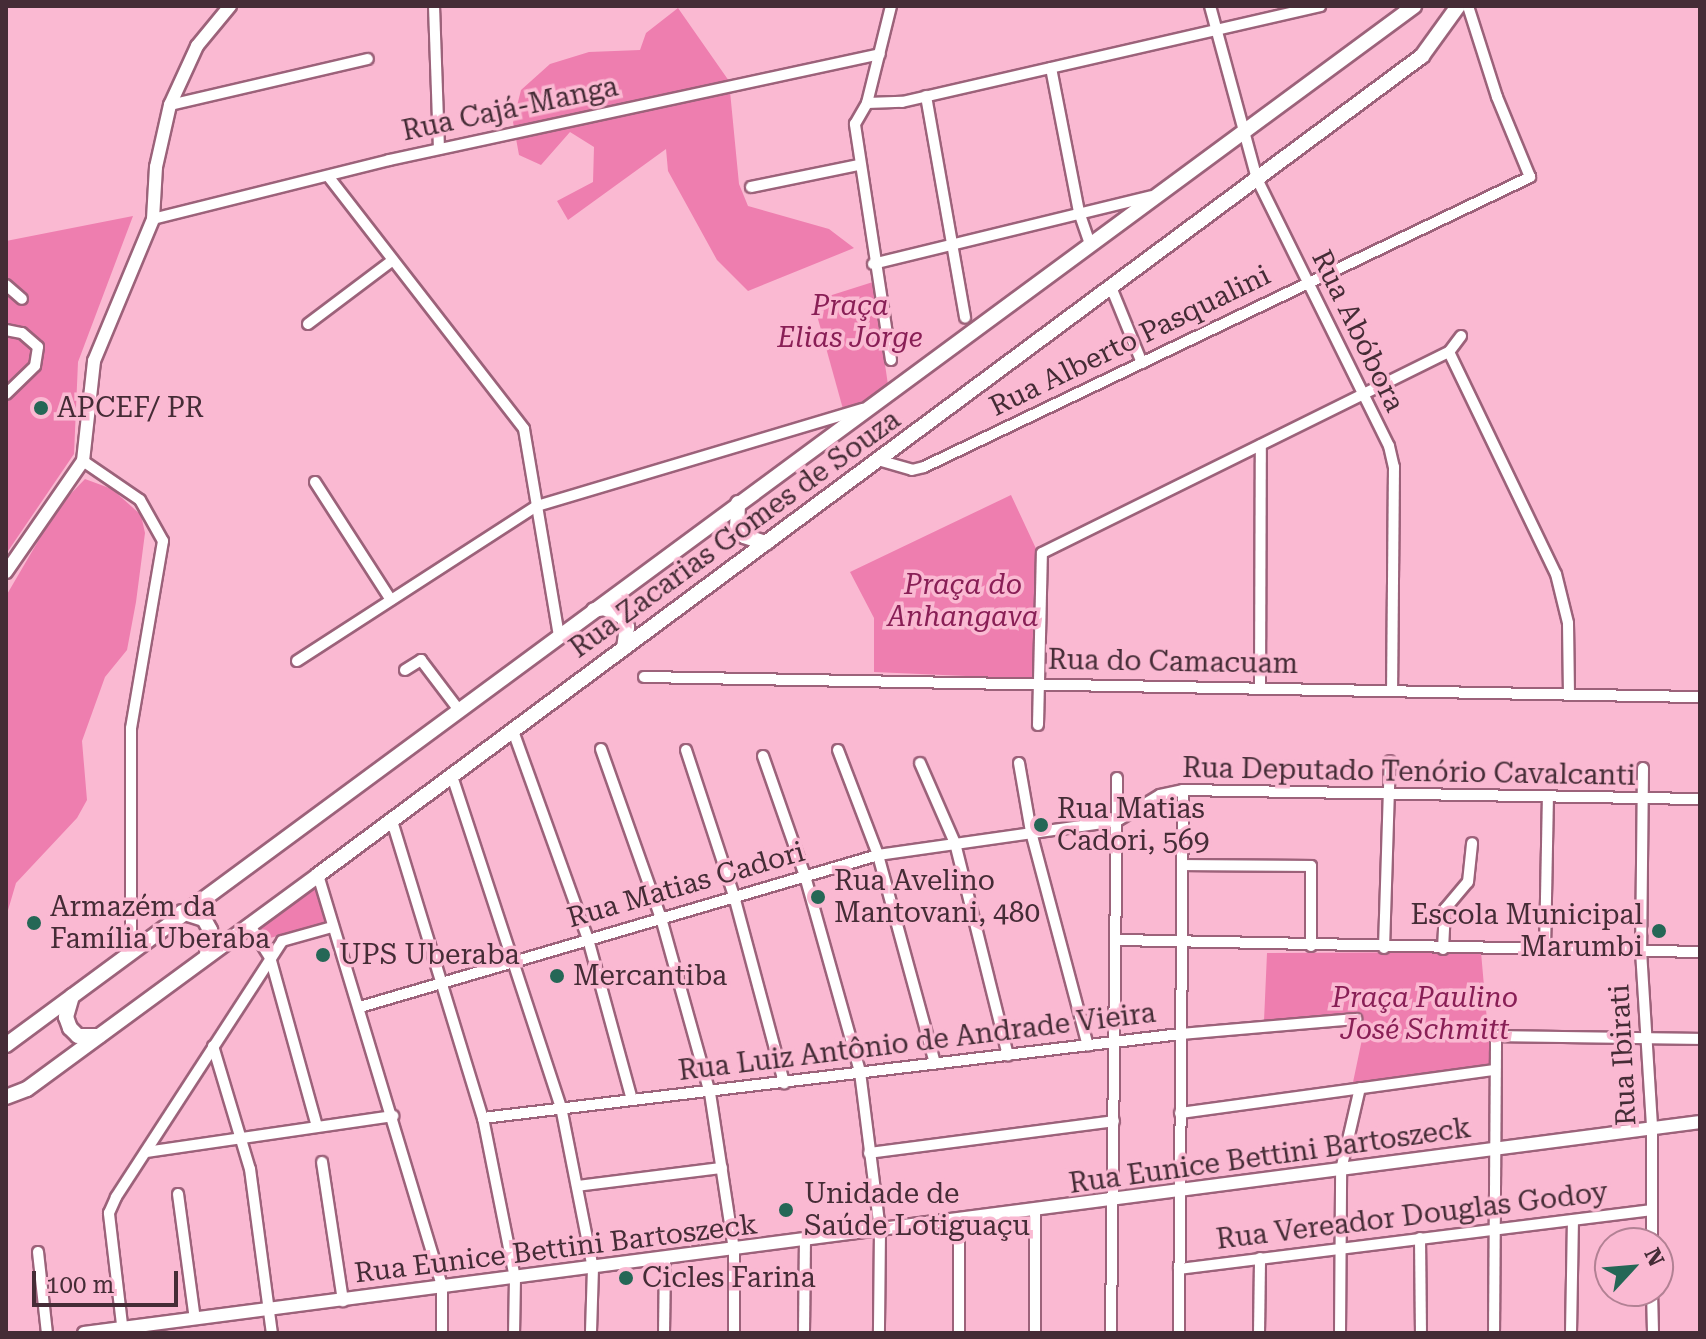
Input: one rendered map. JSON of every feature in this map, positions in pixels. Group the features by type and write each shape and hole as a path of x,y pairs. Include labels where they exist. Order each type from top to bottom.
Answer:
{"main road":[{"name":"Rua Zacarias Gomes de Souza","path":"6,1045 182,912 1414,6"},
{"name":"Rua Zacarias Gomes de Souza","path":"6,1097 27,1089 392,821 1422,56 1458,6"},
{"path":"738,503 734,514 744,536 766,543"},
{"path":"594,610 615,611 623,617 627,627 624,648"},
{"path":"182,912 204,919 211,943 207,955"},
{"path":"72,995 66,1017 70,1028 78,1036 99,1036"}],"street":[{"path":"6,572 83,461 94,361 153,219 156,167 170,105 197,46 230,6"},
{"path":"434,6 439,149"},
{"path":"891,6 867,103 855,124 873,264 891,360"},
{"name":"Rua Abóbora","path":"1210,6 1257,179 1363,394 1394,467 1392,689"},
{"path":"867,103 926,96 1320,6"},
{"name":"Rua Alberto Pasqualini","path":"878,460 912,470 924,467 1530,177 1468,6"},
{"name":"Rua Cajá-Manga","path":"153,219 439,149 880,54"},
{"path":"170,105 368,59"},
{"path":"1051,68 1079,212 1090,244"},
{"path":"926,96 965,318"},
{"path":"751,187 858,165"},
{"path":"328,176 524,429 559,637"},
{"path":"873,264 951,242 1157,194"},
{"path":"308,324 393,260"},
{"path":"6,285 22,299"},
{"path":"1111,287 1142,363"},
{"path":"6,330 22,333 38,347 35,366 6,394"},
{"path":"1038,725 1042,553 1449,352 1461,336"},
{"path":"1449,352 1556,574 1568,623 1569,694"},
{"path":"297,661 537,506 868,407"},
{"path":"809,425 817,426 822,441"},
{"path":"1260,687 1261,445"},
{"path":"83,461 140,500 163,541 131,728 131,950"},
{"path":"315,482 391,600"},
{"path":"405,670 423,662 459,710"},
{"name":"Rua do Camacuam","path":"644,677 1700,697"},
{"path":"513,731 588,939 632,1100"},
{"path":"601,749 661,918 710,1093 734,1250 734,1333"},
{"path":"686,750 734,896 784,1083"},
{"path":"838,750 878,855 935,1063"},
{"path":"763,756 805,876 860,1072 880,1231 879,1333"},
{"path":"1384,948 1390,761"},
{"path":"920,763 955,843 1008,1055"},
{"path":"1019,763 1031,832 1088,1046"},
{"name":"Rua Ibirati","path":"1643,768 1641,951 1652,1128 1652,1227"},
{"path":"452,776 561,1107 593,1268 591,1333"},
{"path":"1111,1333 1118,1044 1117,778"},
{"path":"1179,1333 1183,790"},
{"name":"Rua Deputado Tenório Cavalcanti","path":"1031,832 1117,821 1160,795 1183,790 1700,799"},
{"path":"1545,950 1548,796"},
{"path":"392,821 483,1118 515,1278 514,1333"},
{"name":"Rua Matias Cadori","path":"360,1007 878,855 1031,832"},
{"path":"1443,949 1445,909 1468,882 1472,843"},
{"path":"1182,865 1311,866 1311,946"},
{"path":"318,875 442,1287 442,1333"},
{"path":"249,924 270,957 317,1127"},
{"path":"261,939 282,941 332,927"},
{"path":"1118,940 1384,948 1700,952"},
{"path":"123,1330 109,1213 282,941"},
{"name":"Rua Luiz Antônio de Andrade Vieira","path":"483,1118 1118,1044 1180,1034 1356,1019"},
{"path":"1494,1333 1496,1036 1700,1039"},
{"path":"213,1046 250,1169 272,1333"},
{"path":"1180,1113 1495,1070"},
{"path":"1340,1333 1341,1170 1360,1088"},
{"path":"6,1105 27,1089"},
{"path":"146,1152 393,1116"},
{"path":"869,1153 1114,1121"},
{"name":"Rua Eunice Bettini Bartoszeck","path":"84,1333 1700,1122"},
{"path":"322,1162 343,1301"},
{"path":"577,1186 722,1168"},
{"path":"178,1194 195,1319"},
{"name":"Rua Vereador Douglas Godoy","path":"1179,1269 1651,1210"},
{"path":"1035,1211 1035,1333"},
{"path":"1571,1333 1573,1220"},
{"path":"959,1221 959,1333"},
{"path":"1420,1238 1421,1333"},
{"path":"804,1333 805,1241"},
{"path":"38,1252 47,1333"},
{"path":"1259,1333 1260,1258"},
{"path":"664,1333 665,1259"},
{"path":"1652,1307 1653,1333"}],"green space":[{"path":"678,8 729,81 739,184 748,206 829,229 854,248 748,291 717,260 668,171 666,149 568,220 557,201 593,182 594,147 570,132 541,165 519,155 513,122 521,90 550,64 589,52 640,50 646,33"},
{"name":"APCEF/ PR","path":"133,216 78,362 74,454 6,554 6,241"},
{"name":"Praça Elias Jorge","path":"873,282 888,385 867,403 843,409 813,301"},
{"path":"85,479 112,489 141,515 145,533 136,602 127,650 105,677 82,741 87,800 77,818 16,883 6,917 6,596 58,507"},
{"name":"Praça do Anhangava","path":"1011,495 1039,555 1035,679 874,672 874,618 850,572"},
{"path":"316,885 327,922 270,938 262,932 261,924"},
{"name":"Praça Paulino José Schmitt","path":"1481,952 1491,1066 1352,1087 1365,1025 1355,1015 1264,1021 1267,953"}],"place":[{"name":"APCEF/ PR","path":"41,408"},
{"name":"Rua Matias Cadori, 569","path":"1041,825"},
{"name":"Rua Avelino Mantovani, 480","path":"818,897"},
{"name":"Armazém da Família Uberaba","path":"34,923"},
{"name":"Escola Municipal Marumbi","path":"1659,931"},
{"name":"UPS Uberaba","path":"323,955"},
{"name":"Mercantiba","path":"557,976"},
{"name":"Unidade de Saúde Lotiguaçu","path":"786,1210"},
{"name":"Cicles Farina","path":"626,1278"}]}
